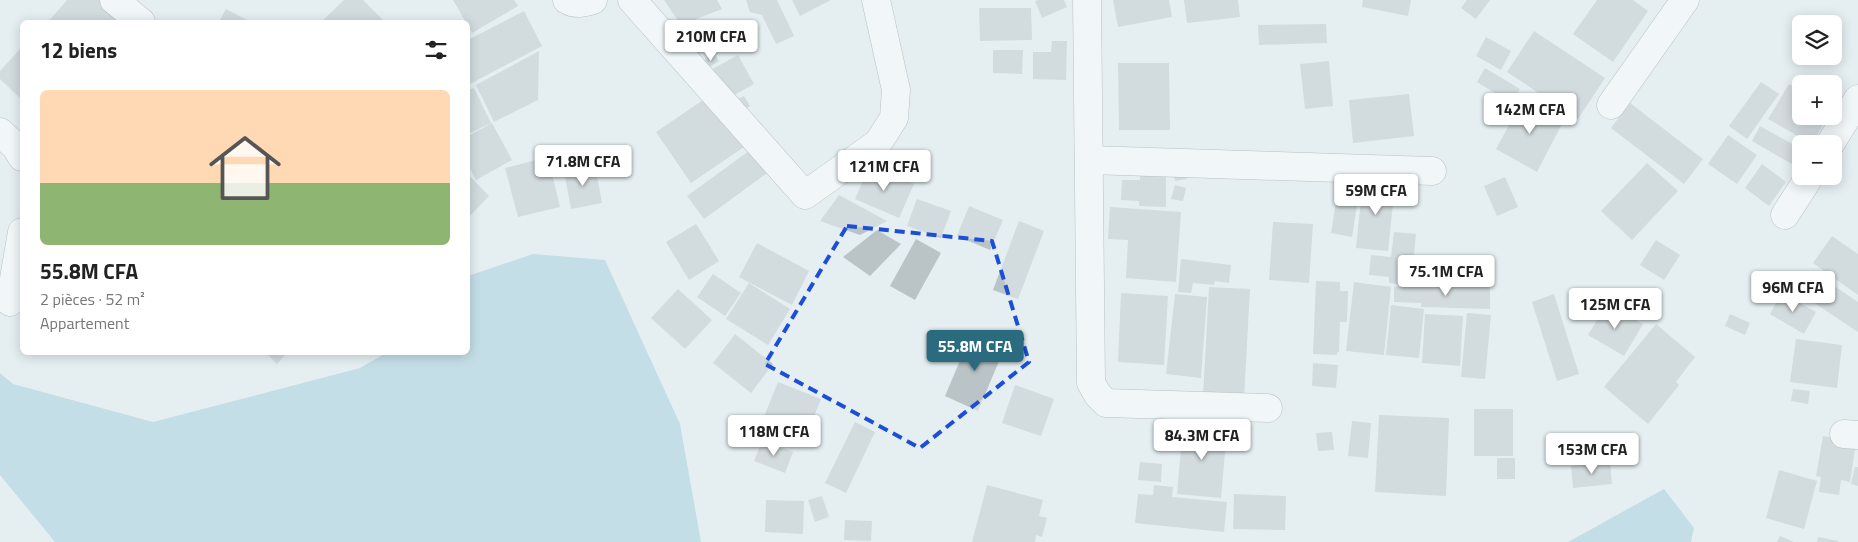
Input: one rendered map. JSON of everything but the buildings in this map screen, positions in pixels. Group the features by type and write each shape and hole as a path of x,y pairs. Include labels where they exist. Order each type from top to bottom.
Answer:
{"street":[{"path":"114,0 139,20"},
{"path":"567,0 582,4 593,0"},
{"path":"632,0 806,195 878,143 894,118 896,90 876,0"},
{"path":"1086,0 1092,383 1098,395 1106,404 1268,408"},
{"path":"1611,105 1685,0"},
{"path":"1836,135 1858,99"},
{"path":"0,132 16,147 20,154"},
{"path":"1088,160 1432,171"},
{"path":"1785,215 1804,185"},
{"path":"10,302 20,244"}],"highlighted area":[{"path":"847,226 992,241 1029,362 920,448 765,364"}],"shaded area":[{"path":"533,254 605,260 680,424 701,542 55,542 0,475 0,373 13,384 153,422 360,368 383,355 470,355 470,275"},
{"path":"1664,489 1694,528 1691,542 1568,542"}]}
